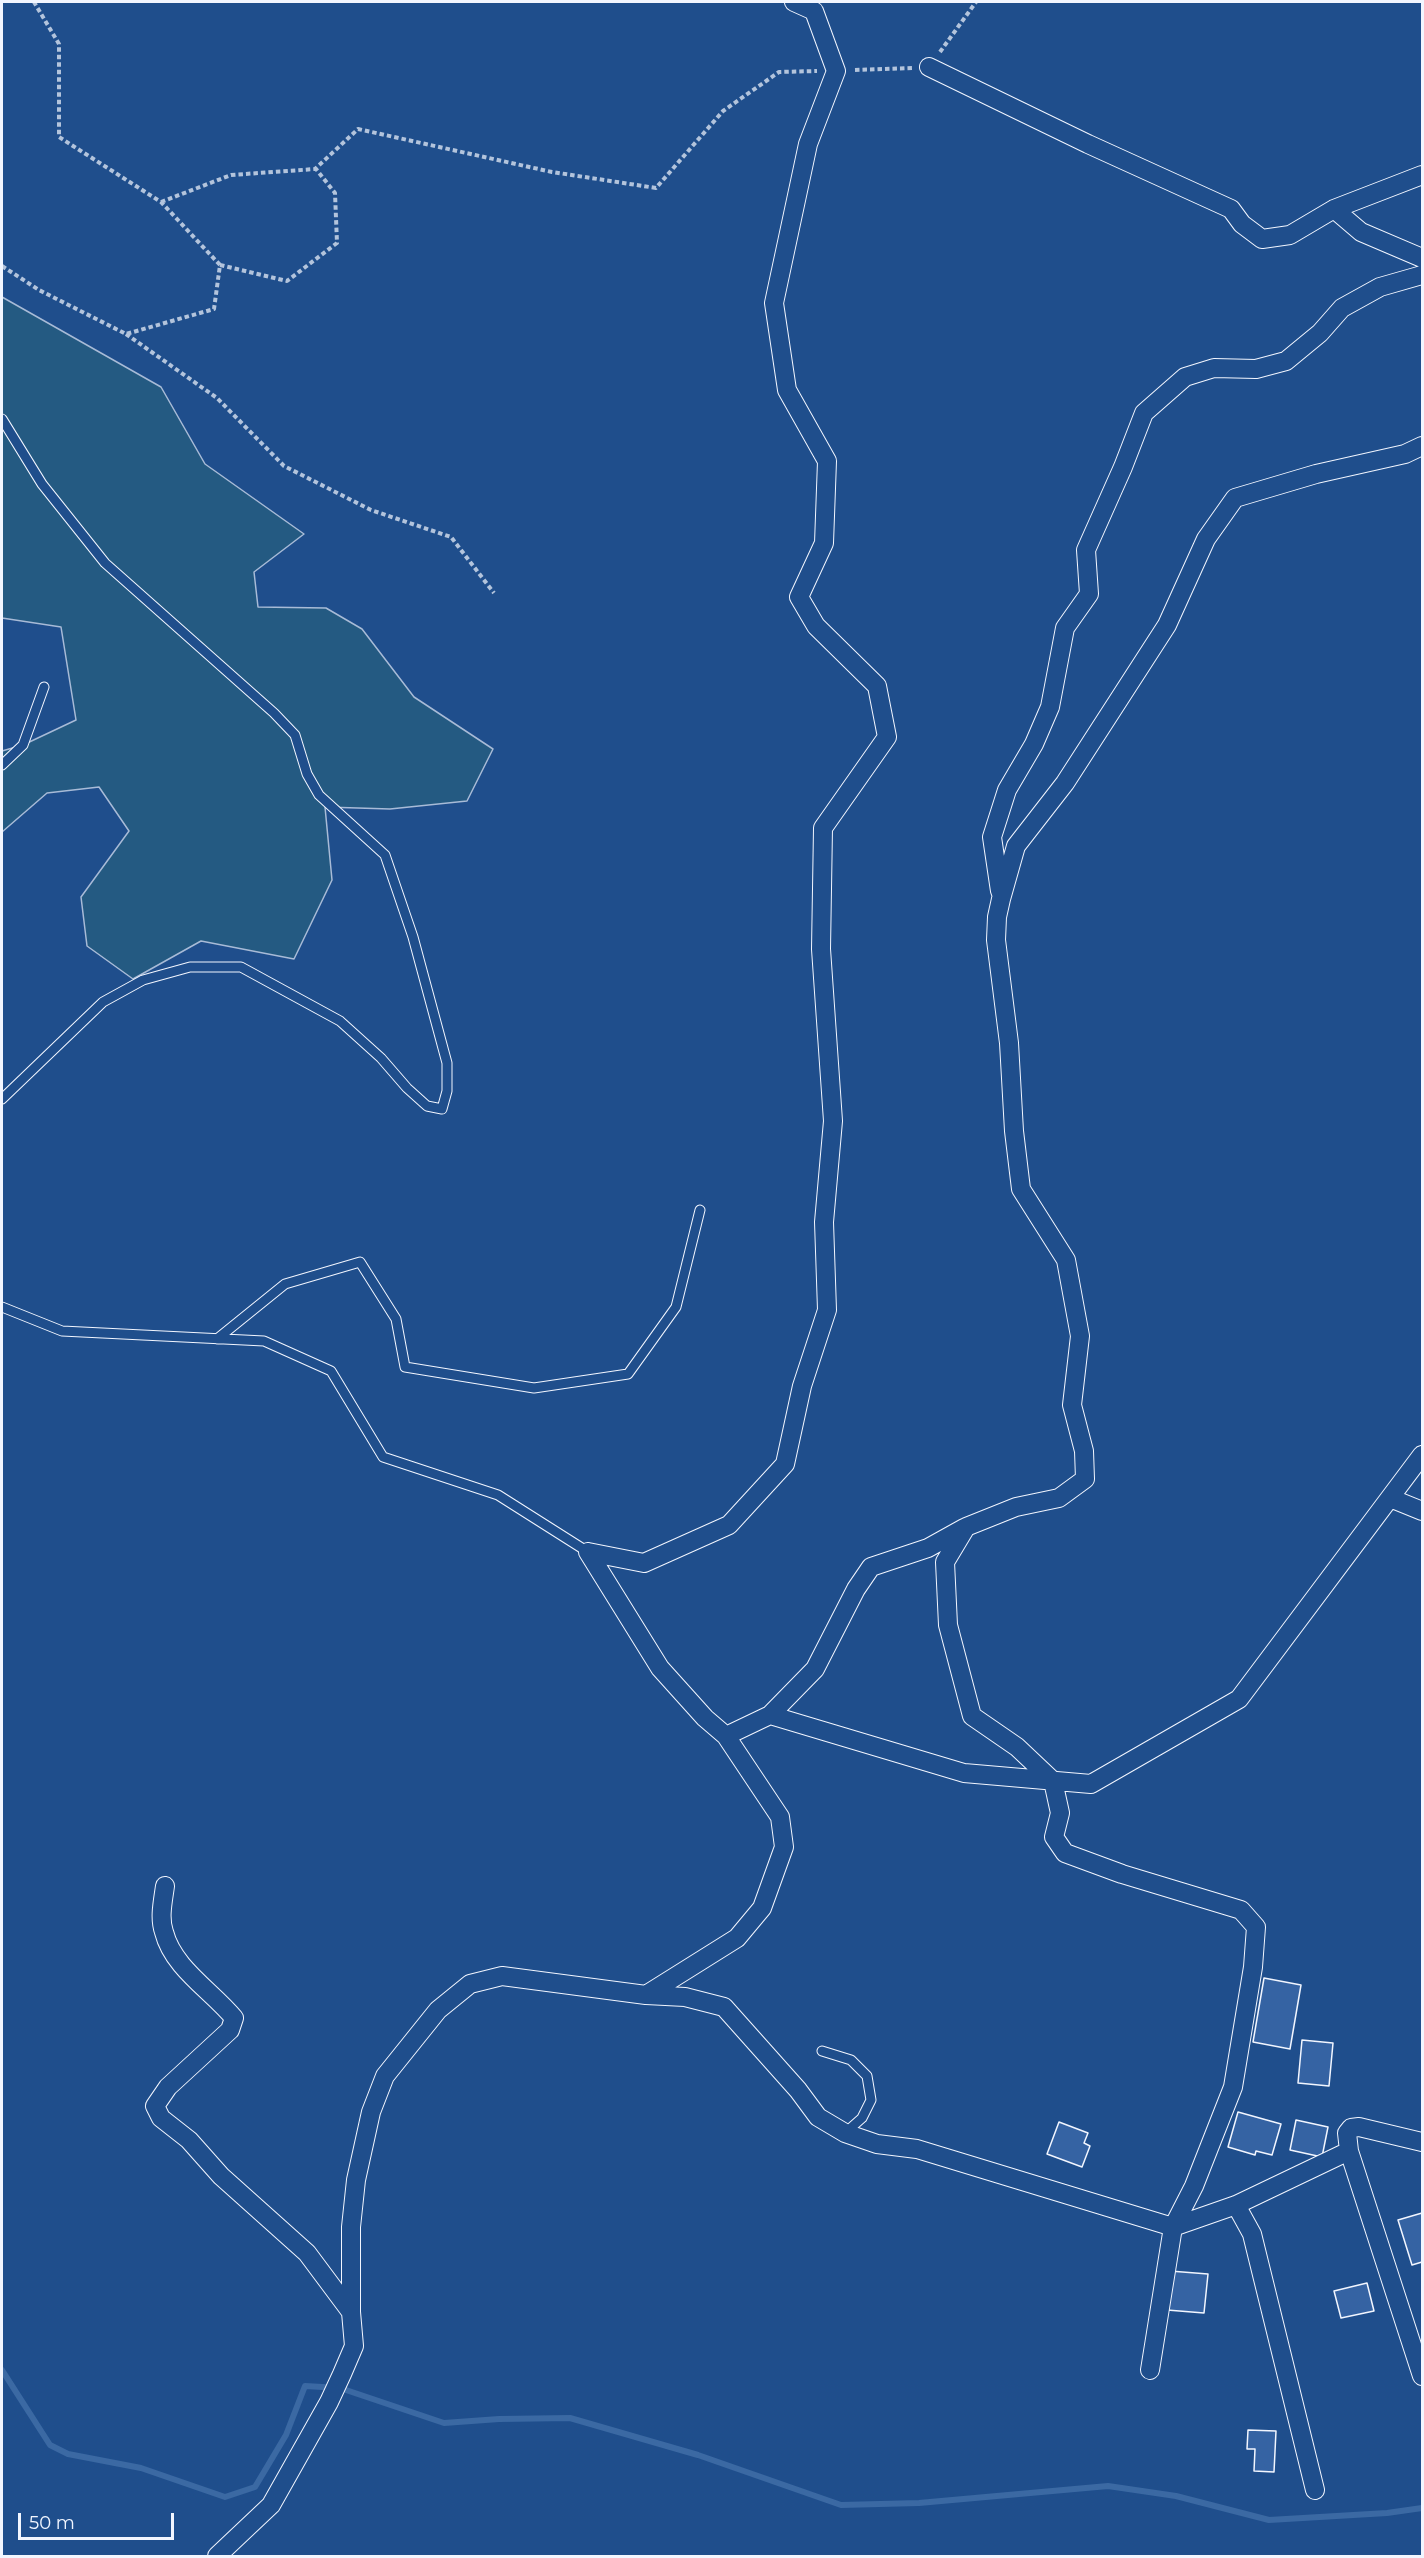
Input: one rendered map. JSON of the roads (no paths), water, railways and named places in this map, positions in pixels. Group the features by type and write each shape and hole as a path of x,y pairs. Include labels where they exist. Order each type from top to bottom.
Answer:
{"street":[{"path":"588,1552 644,1563 729,1525 785,1464 802,1386 827,1310 824,1222 833,1121 821,949 822,828 887,737 877,686 816,626 799,597 824,543 826,460 788,390 774,303 808,144 836,71 814,11 794,2"},
{"path":"929,67 1088,144 1231,209 1242,225 1262,238 1290,235 1334,209 1422,175"},
{"path":"1334,209 1360,232 1422,258"},
{"path":"1001,899 992,837 1007,790 1034,744 1050,706 1065,628 1089,594 1086,550 1144,413 1185,377 1214,368 1256,369 1286,361 1320,333 1342,308 1380,287 1422,275"},
{"path":"726,1736 770,1715 815,1669 856,1589 871,1567 928,1548 966,1527 1016,1507 1059,1498 1085,1479 1084,1451 1072,1405 1080,1336 1066,1260 1021,1189 1014,1131 1009,1043 996,940 997,917 1016,846 1065,783 1167,625 1206,539 1235,498 1316,474 1405,454 1422,446"},
{"path":"770,1715 964,1773 1091,1784 1239,1699 1422,1455"},
{"path":"1390,1498 1422,1511"},
{"path":"966,1527 945,1562 948,1625 972,1716 1017,1747 1053,1781 1060,1813 1054,1837 1065,1853 1122,1874 1241,1910 1256,1927 1253,1967 1233,2087 1194,2186 1173,2227 1150,2370"},
{"path":"588,1552 660,1668 705,1718 726,1736 780,1817 784,1847 762,1908 737,1938 646,1995"},
{"path":"165,1886 162,1911 163,1932 176,1958 234,2018 230,2030 168,2087 155,2106 161,2118 189,2140 221,2176 307,2253 351,2312"},
{"path":"218,2556 271,2505 329,2402 354,2346 351,2312 351,2227 356,2181 371,2112 385,2076 438,2010 470,1984 502,1976 646,1995 685,1997 724,2007 798,2090 818,2117 845,2133 877,2144 917,2149 1173,2227 1236,2205 1348,2151"},
{"path":"1422,2142 1359,2127 1351,2128 1347,2133 1348,2151 1422,2376"},
{"path":"1236,2205 1252,2234 1315,2490"}],"lane":[{"path":"2,419 42,484 105,563 274,713 295,735 307,774 320,795 385,855 413,937 447,1063 447,1090 442,1109 427,1106 407,1089 381,1058 340,1021 240,967 190,967 143,980 103,1002 2,1099"},
{"path":"2,765 23,745 44,687"},
{"path":"217,1339 285,1284 360,1262 396,1319 405,1367 534,1388 628,1374 676,1308 700,1210"},
{"path":"2,1307 62,1331 264,1341 331,1371 383,1457 498,1495 588,1552"},
{"path":"822,2051 851,2060 867,2076 871,2100 862,2118 845,2133"}],"waterway":[{"path":"2,2370 50,2445 68,2454 141,2468 225,2497 255,2487 286,2435 305,2386 340,2388 444,2423 499,2419 570,2418 698,2455 841,2505 919,2503 1108,2486 1176,2496 1269,2520 1387,2513 1422,2508"}]}
